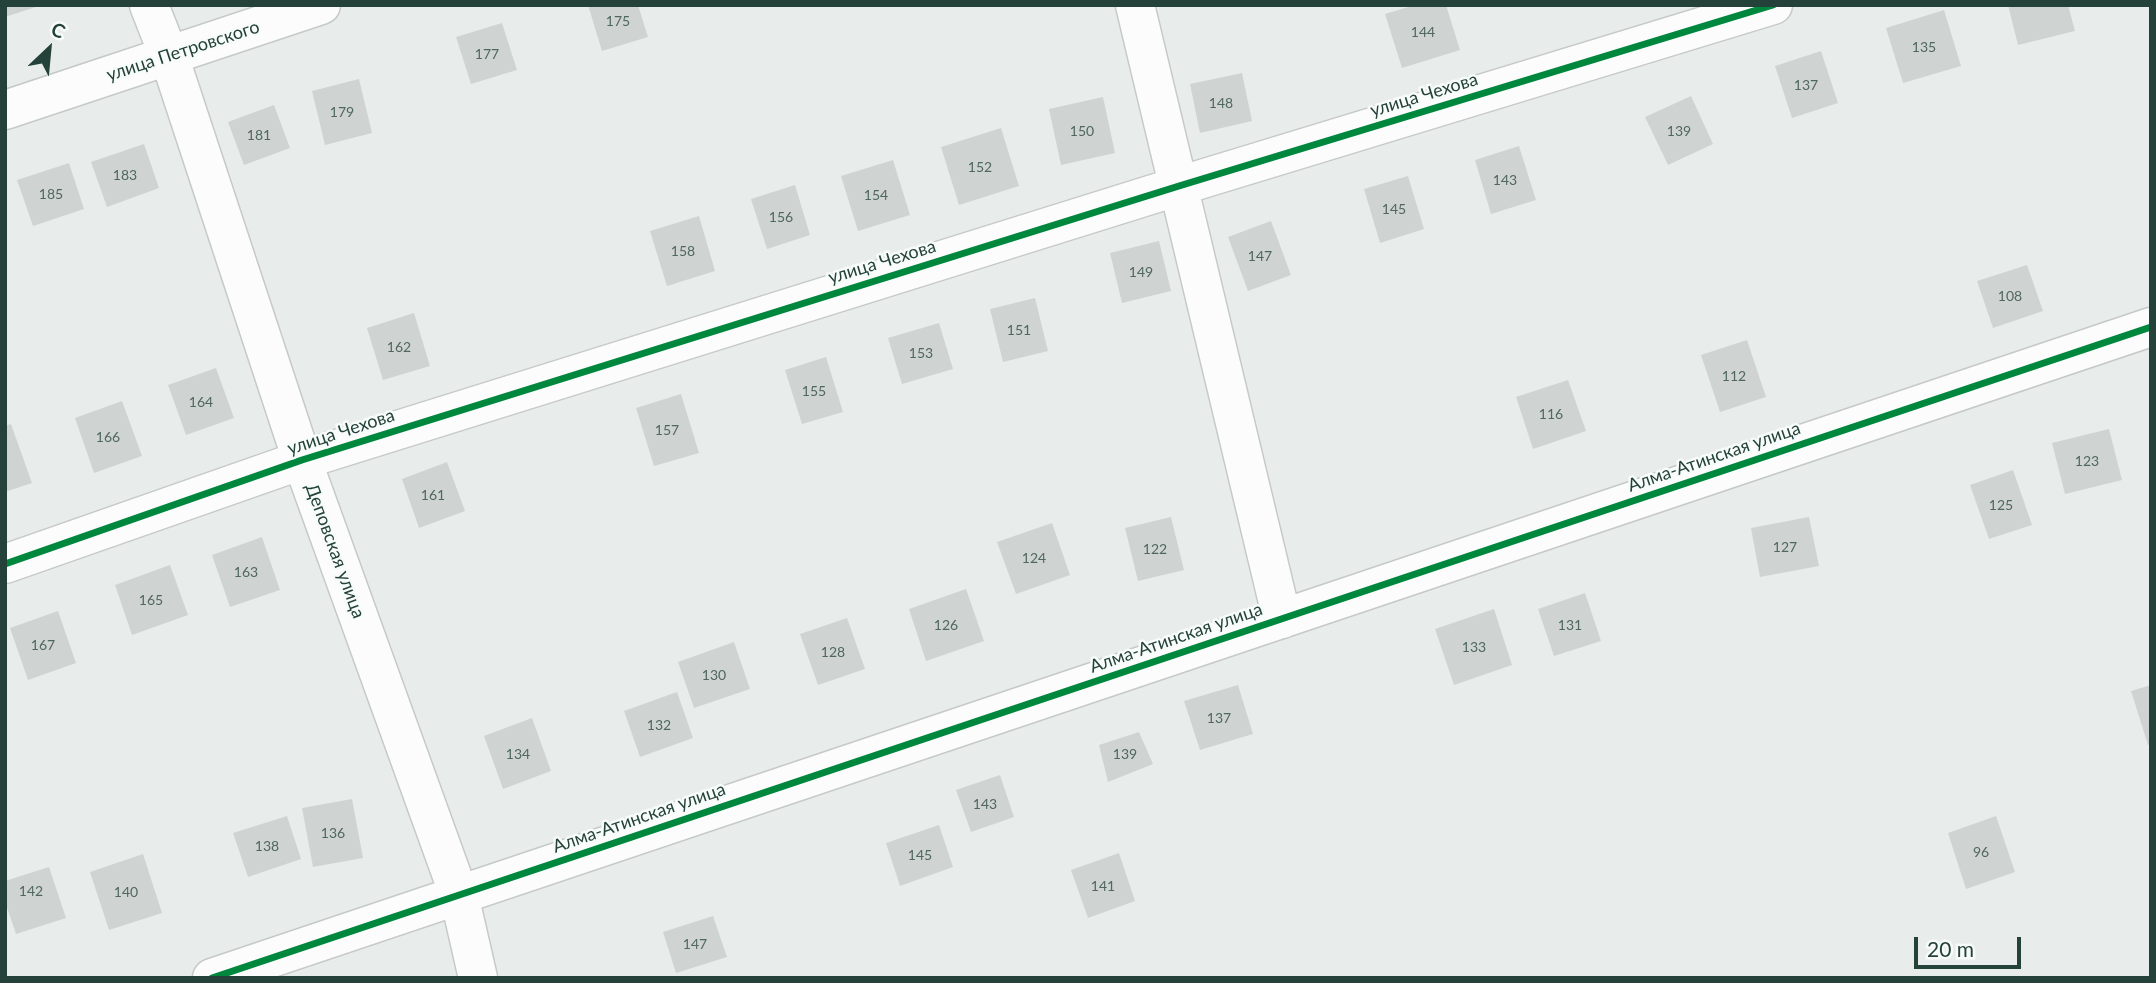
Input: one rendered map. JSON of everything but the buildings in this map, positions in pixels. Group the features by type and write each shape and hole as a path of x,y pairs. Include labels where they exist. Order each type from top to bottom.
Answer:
{"street":[{"name":"Деповская улица","path":"149,5 169,56 302,460 459,895 478,978"},
{"name":"улица Петровского","path":"5,110 321,5"},
{"path":"1135,5 1282,619"},
{"name":"улица Чехова","path":"5,564 302,460 1179,186 1773,5"},
{"name":"Алма-Атинская улица","path":"212,978 2151,327"}],"cycle path":[{"path":"5,564 302,460 1179,186 1773,5"},
{"path":"212,978 2151,327"}]}
